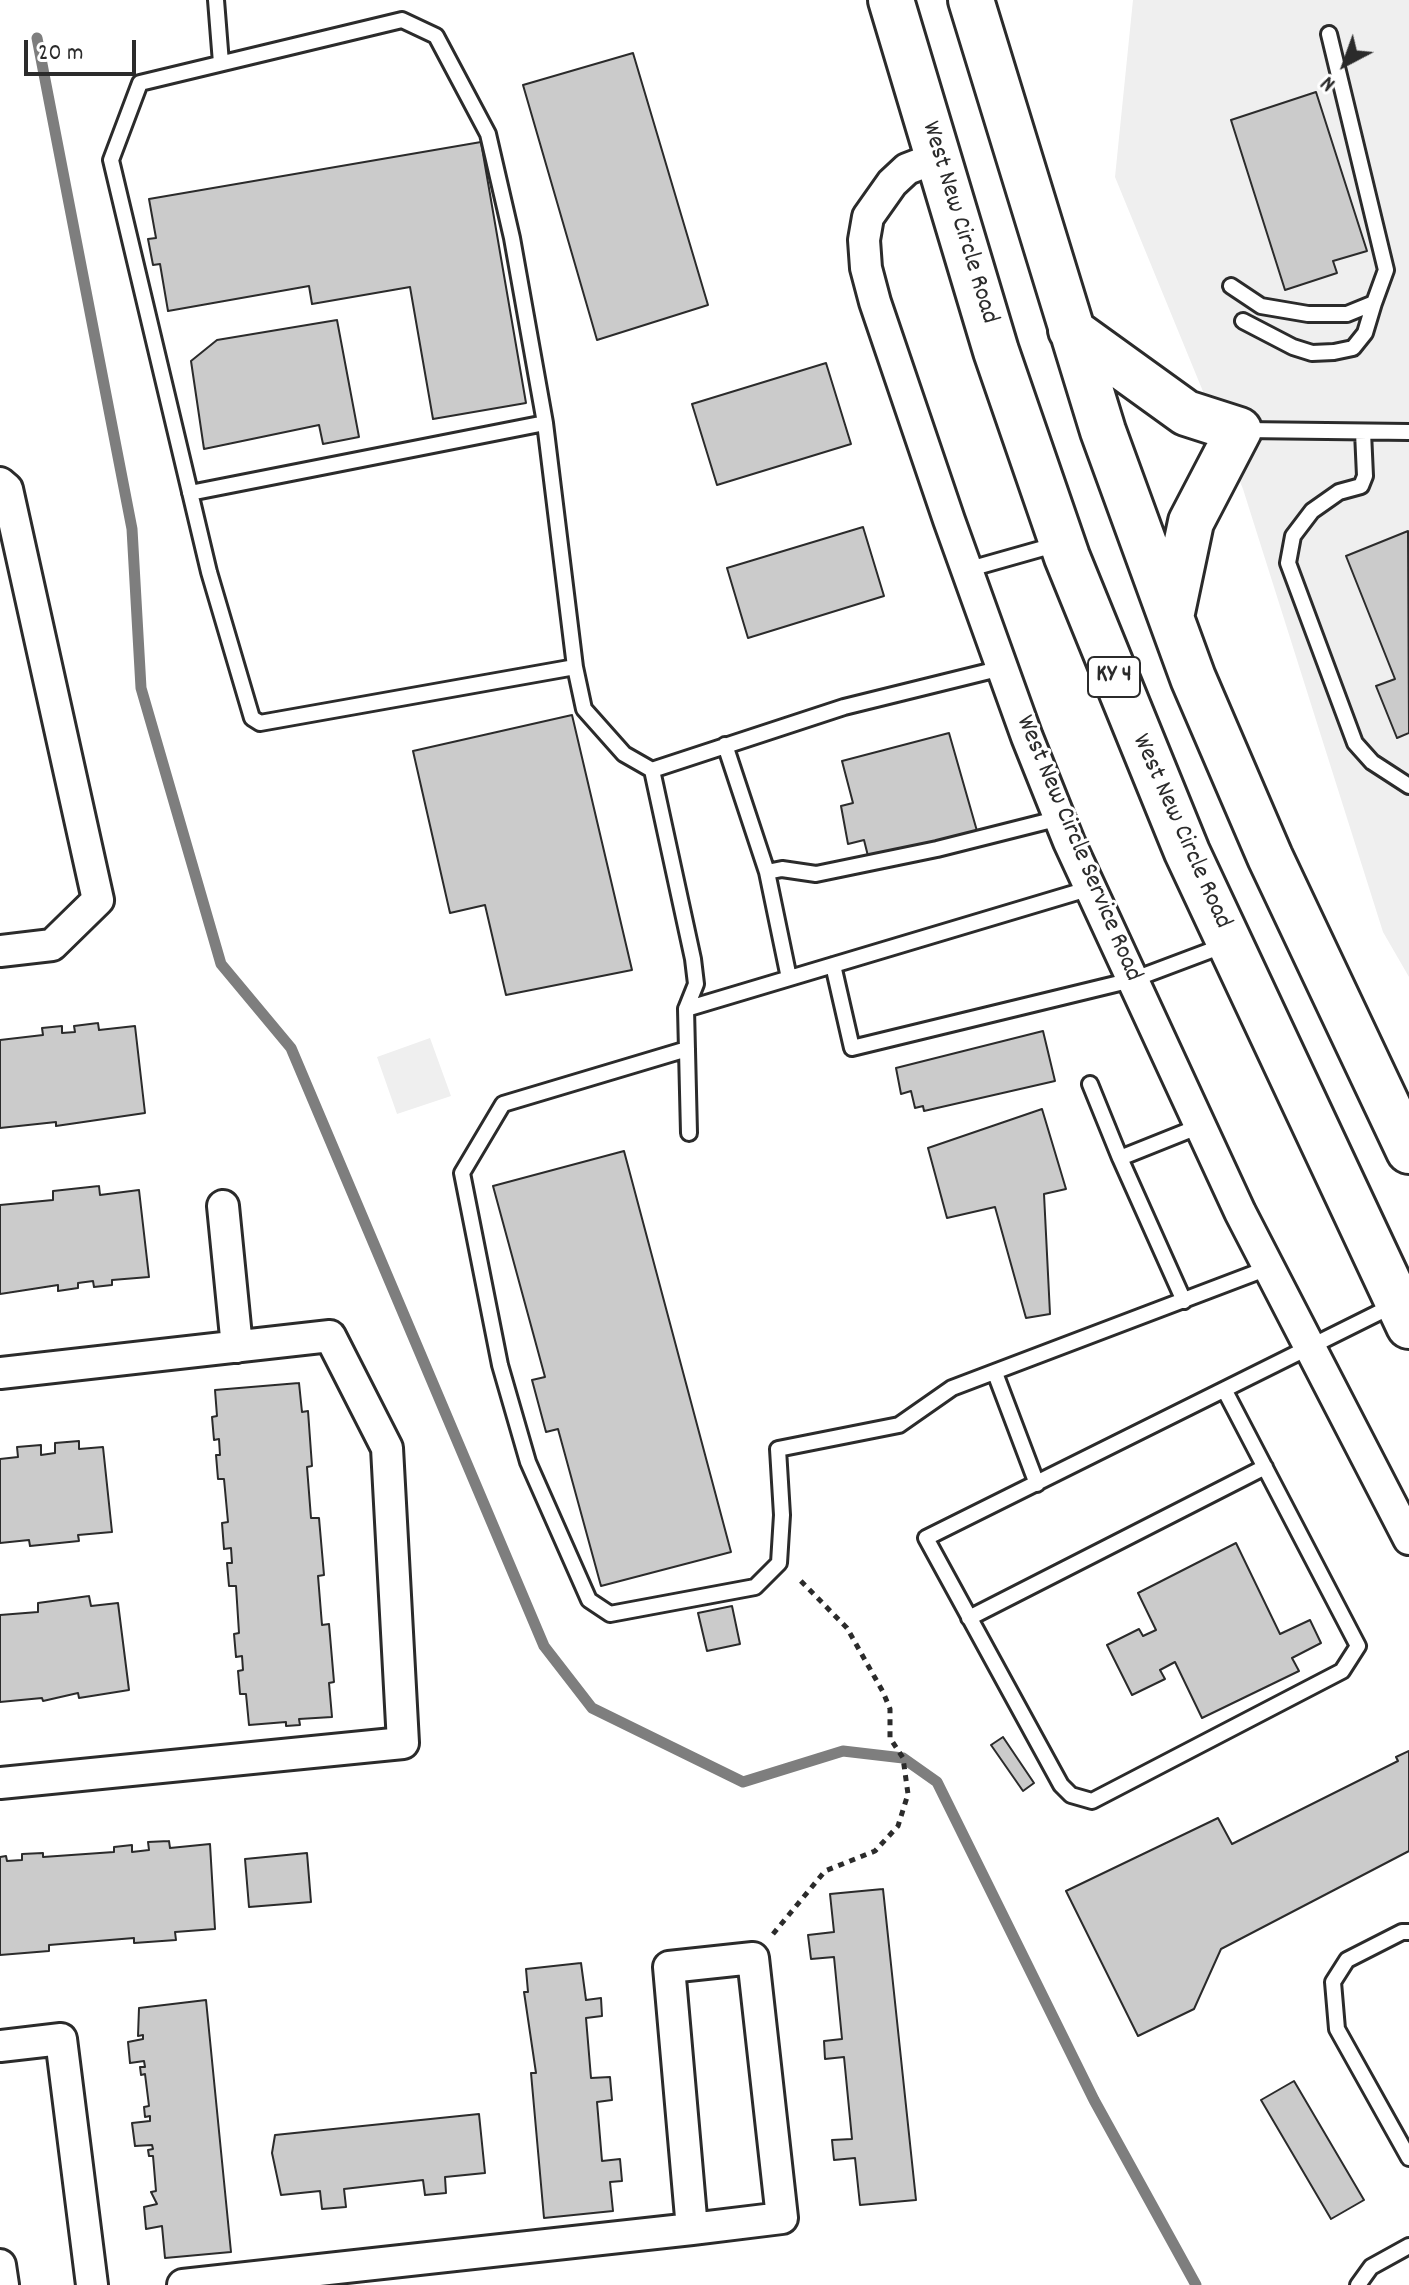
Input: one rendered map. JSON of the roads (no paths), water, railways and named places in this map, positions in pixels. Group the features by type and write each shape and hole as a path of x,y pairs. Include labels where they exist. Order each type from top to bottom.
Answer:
{"highway":[{"name":"West New Circle Road","path":"891,0 996,351 1061,543 1139,739 1229,943 1402,1315"},
{"path":"971,0 1071,330 1193,678 1270,857 1409,1151"},
{"path":"1071,330 1186,413 1239,430 1191,522 1171,617"}],"street":[{"name":"West New Circle Service Road","path":"940,164 920,164 907,169 892,183 868,217 864,240 866,268 966,570 1060,818 1132,980 1268,1268 1409,1539"},
{"path":"0,483 7,489 98,900 52,945 0,951"},
{"path":"223,1206 237,1347"},
{"path":"0,1373 330,1336 387,1448 403,1743 0,1783"},
{"path":"183,2285 692,2229 782,2218 753,1958 669,1967 692,2229"},
{"path":"0,2046 61,2039 92,2285"},
{"path":"0,2265 3,2285"}],"lane":[{"path":"216,0 221,63"},
{"path":"575,667 260,723 248,711 190,493 111,160 140,83 402,20 436,36 488,134 512,238 545,423 575,667 584,709 624,754 652,770 693,959 696,984 686,1009 689,1133"},
{"path":"1243,321 1293,347 1312,353 1353,348 1365,333 1386,270 1329,34"},
{"path":"1231,286 1261,306 1308,314 1347,314 1374,303"},
{"path":"190,493 545,423"},
{"path":"1239,430 1409,432"},
{"path":"1363,432 1365,476 1361,486 1339,492 1312,511 1293,536 1288,563 1355,743 1372,762 1409,786"},
{"path":"966,570 1061,543"},
{"path":"652,770 844,707 1002,668"},
{"path":"725,745 767,872 789,978"},
{"path":"767,872 782,869 816,874 1060,818"},
{"path":"686,1009 1091,888"},
{"path":"833,965 852,1048 1132,980 1229,943"},
{"path":"687,1049 503,1104 462,1173 500,1365 528,1462 589,1600 610,1614 755,1587 779,1563 782,1515 778,1449 899,1425 952,1388 1268,1268"},
{"path":"1090,1084 1184,1301"},
{"path":"1120,1158 1200,1126"},
{"path":"1225,1391 1358,1646 1342,1671 1092,1801 1071,1795 1061,1785 926,1538 1037,1484 1225,1391 1309,1350 1402,1315"},
{"path":"995,1373 1037,1484"},
{"path":"969,1618 1265,1467"},
{"path":"1409,1932 1402,1932 1347,1960 1333,1982 1337,2029 1409,2158"},
{"path":"1358,2285 1371,2267 1409,2246"}],"waterway":[{"path":"37,38 132,529 141,688 221,964 291,1048 544,1646 592,1708 743,1782 843,1751 903,1758 937,1782 1094,2100 1196,2285"}]}
